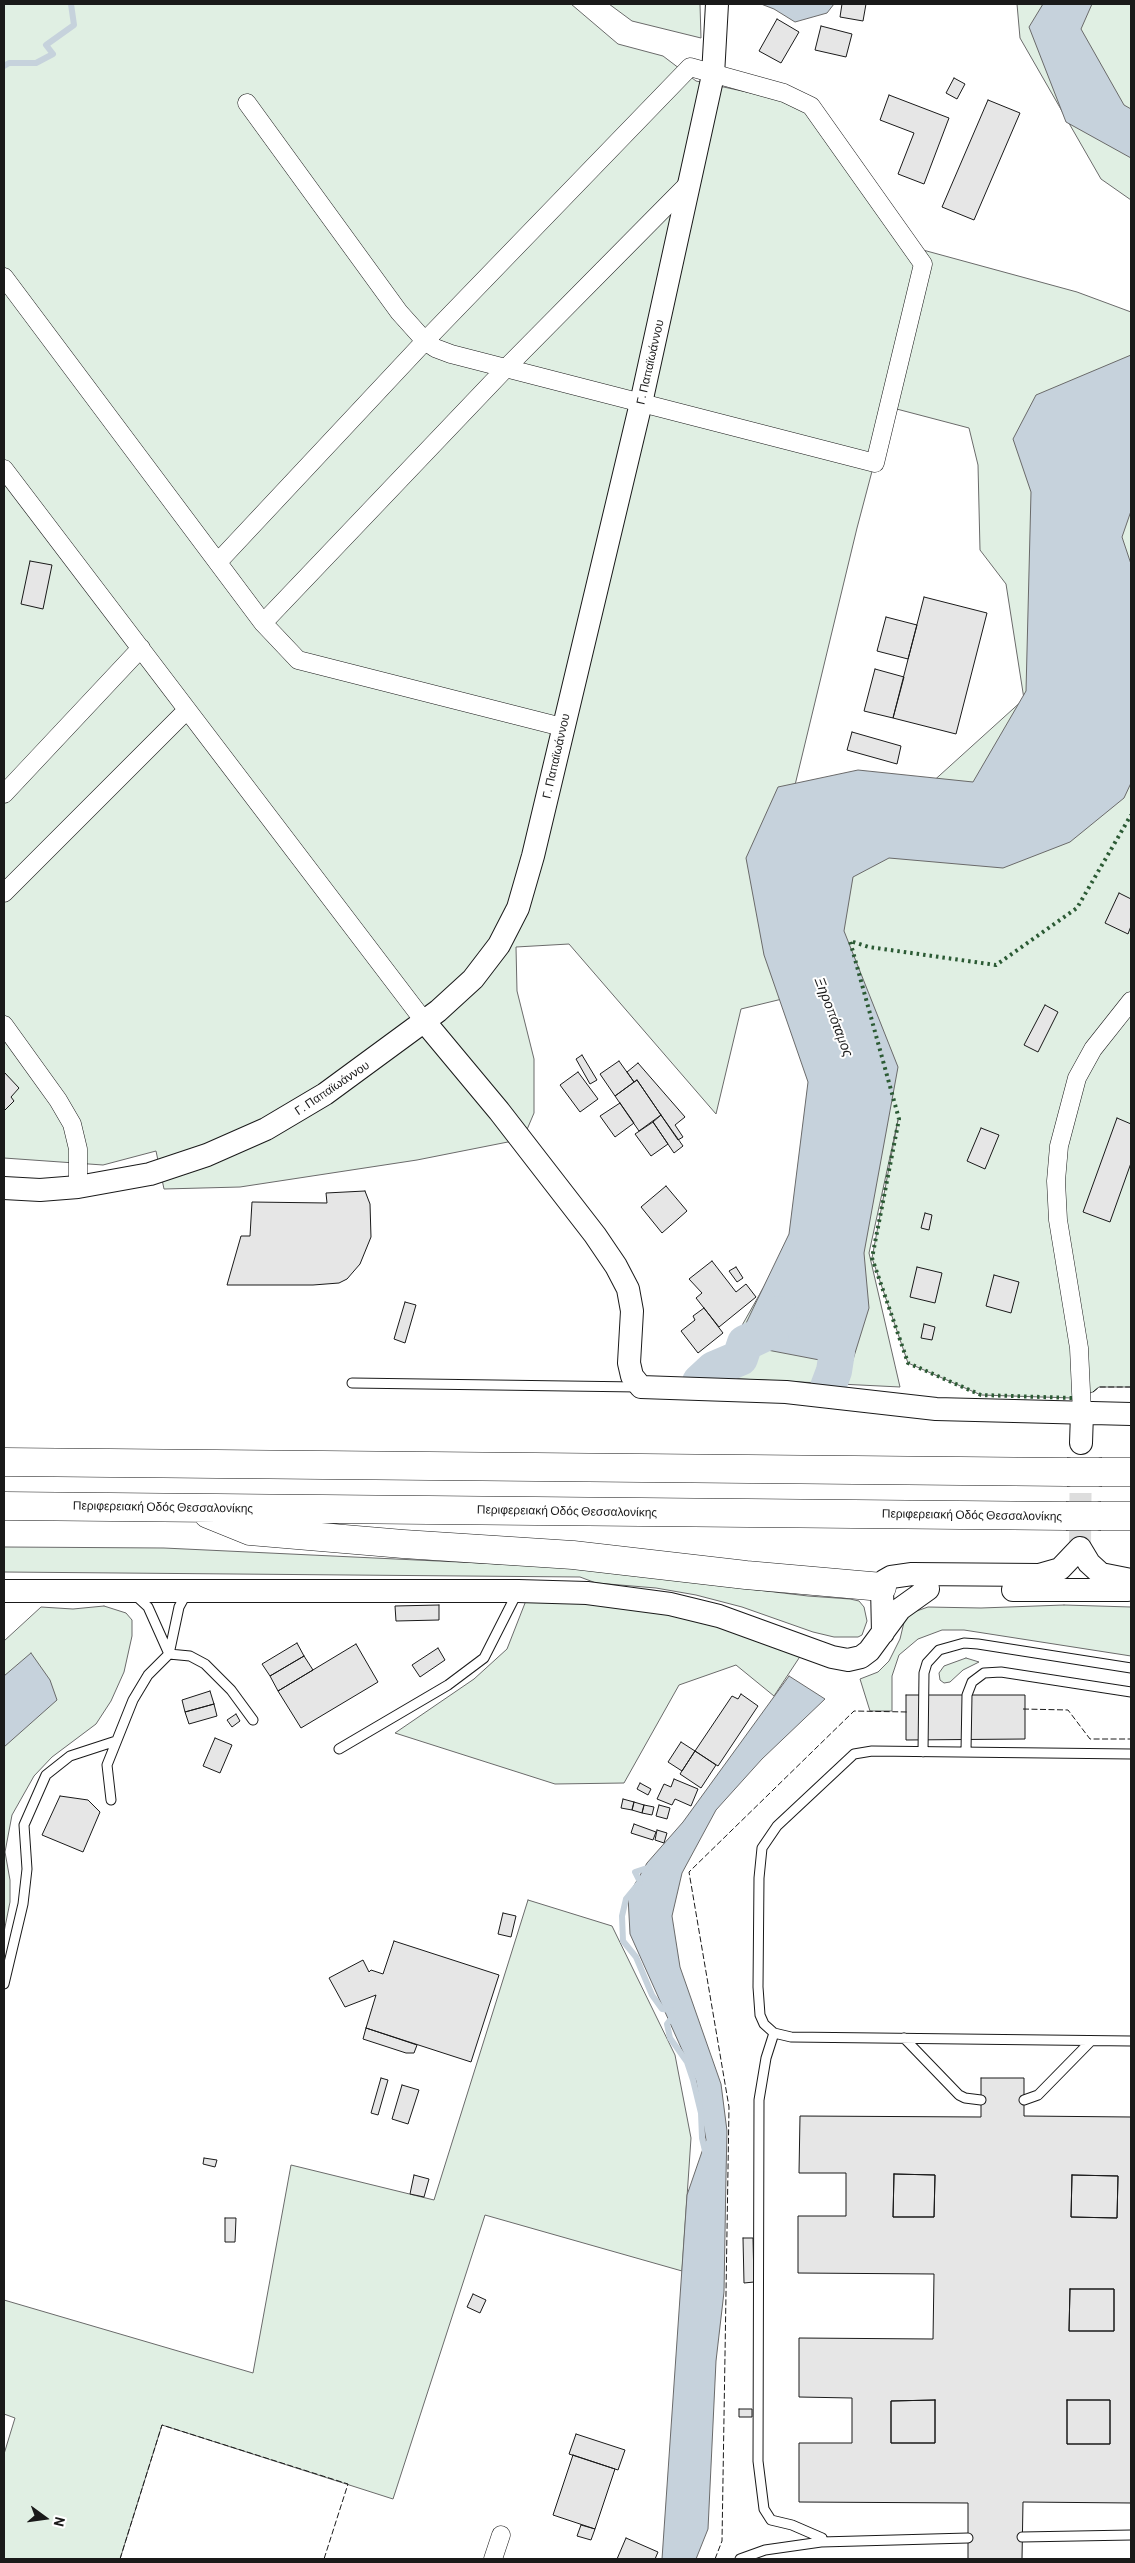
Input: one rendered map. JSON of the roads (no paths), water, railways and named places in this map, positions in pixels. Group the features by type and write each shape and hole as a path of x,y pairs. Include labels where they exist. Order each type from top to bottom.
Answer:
{"highway":[{"path":"4,1462 1131,1472"},
{"name":"Περιφερειακή Οδός Θεσσαλονίκης","path":"4,1506 1131,1516"},
{"path":"192,1508 250,1530 403,1544 591,1557 746,1575 882,1587"}],"street":[{"name":"Γ. Παπαϊωάννου","path":"4,1188 40,1190 78,1187 166,1170 239,1142 325,1094 424,1021 473,979 495,951 518,908 533,856 562,727 641,403 713,75 717,4"},
{"path":"218,562 425,341 690,67 713,75 784,92 811,106 923,264 875,463 451,354 435,348 425,341 399,312 247,103"},
{"path":"263,623 506,368 690,182"},
{"path":"4,277 263,623 298,660 562,727"},
{"path":"4,469 142,648 186,711 424,1021 505,1119 595,1234 616,1266 628,1289 632,1311 629,1363 632,1376 641,1387 786,1392 936,1409 1131,1414"},
{"path":"4,794 142,648"},
{"path":"4,893 186,711"},
{"path":"1081,1444 1082,1413 1079,1348 1058,1220 1056,1181 1059,1146 1077,1078 1093,1049 1131,1001"},
{"path":"4,1025 58,1100 72,1124 78,1149 78,1187"},
{"path":"883,1633 882,1587 888,1578 912,1574 1027,1576 1048,1574 1060,1569 1080,1548 1089,1563 1101,1574 1131,1580"},
{"path":"882,1587 1131,1590"},
{"path":"4,1591 518,1591 612,1596 670,1604 749,1625 841,1660 861,1657 877,1642 900,1609 928,1589"},
{"path":"493,2559 501,2535"}],"lane":[{"path":"352,1384 641,1387"},
{"path":"339,1749 448,1685 484,1658 518,1591"},
{"path":"119,1592 138,1596 148,1608 169,1654"},
{"path":"111,1800 108,1765 116,1741 141,1686 157,1664 169,1654 179,1607 185,1596 193,1592"},
{"path":"923,1752 924,1673 927,1663 939,1650 964,1643 978,1644 1131,1668"},
{"path":"169,1654 190,1656 205,1664 231,1690 253,1720"},
{"path":"966,1751 968,1695 972,1682 984,1673 1001,1672 1131,1692"},
{"path":"4,1984 23,1904 27,1869 24,1825 46,1776 70,1756 116,1741"},
{"path":"1131,1754 966,1751 865,1751 854,1754 783,1820 765,1842 761,1854 759,1878 758,2004 763,2021 774,2032 799,2038 1131,2041"},
{"path":"774,2032 766,2058 758,2100 758,2461 764,2509 771,2520 792,2525 822,2538 821,2542"},
{"path":"904,2038 959,2095 965,2098 981,2100"},
{"path":"1024,2100 1038,2095 1091,2041"},
{"path":"1022,2537 1131,2535"},
{"path":"740,2559 765,2550 821,2542 968,2538"}],"water":[{"path":"761,4 834,4 827,13 795,22 774,9"},
{"path":"1043,4 1092,4 1081,29 1124,105 1131,109 1131,158 1066,122 1029,27"},
{"path":"1131,355 1131,511 1122,537 1131,564 1131,783 1124,798 1070,842 1003,868 889,858 853,877 844,931 898,1067 864,1253 869,1308 851,1366 736,1344 789,1234 808,1082 764,955 746,858 778,787 858,770 973,782 1026,691 1031,492 1013,439 1036,395"},
{"path":"31,1653 50,1680 57,1700 4,1747 4,1676"},
{"path":"789,1676 825,1699 762,1759 716,1810 682,1873 672,1916 680,1967 721,2084 727,2131 724,2292 716,2361 708,2529 696,2559 662,2559 687,2195 706,2140 696,2081 630,1934 628,1896 647,1863 683,1822"}],"waterway":[{"path":"4,66 9,63 36,63 53,54 46,45 74,25 71,4"},
{"path":"700,1382 714,1369 740,1358 745,1343 766,1333 779,1314"},
{"name":"Ξηροπόταμος","path":"806,1334 827,1338 837,1352 834,1371 828,1387"},
{"path":"650,1867 635,1872 640,1882 626,1899 622,1916 623,1941 636,1957 652,1995 662,2009 671,2010"},
{"path":"673,2016 667,2024 670,2038 687,2062 693,2080 701,2113 702,2138 706,2155"}],"tunnel":[{"path":"1080,1548 1081,1443"}]}
